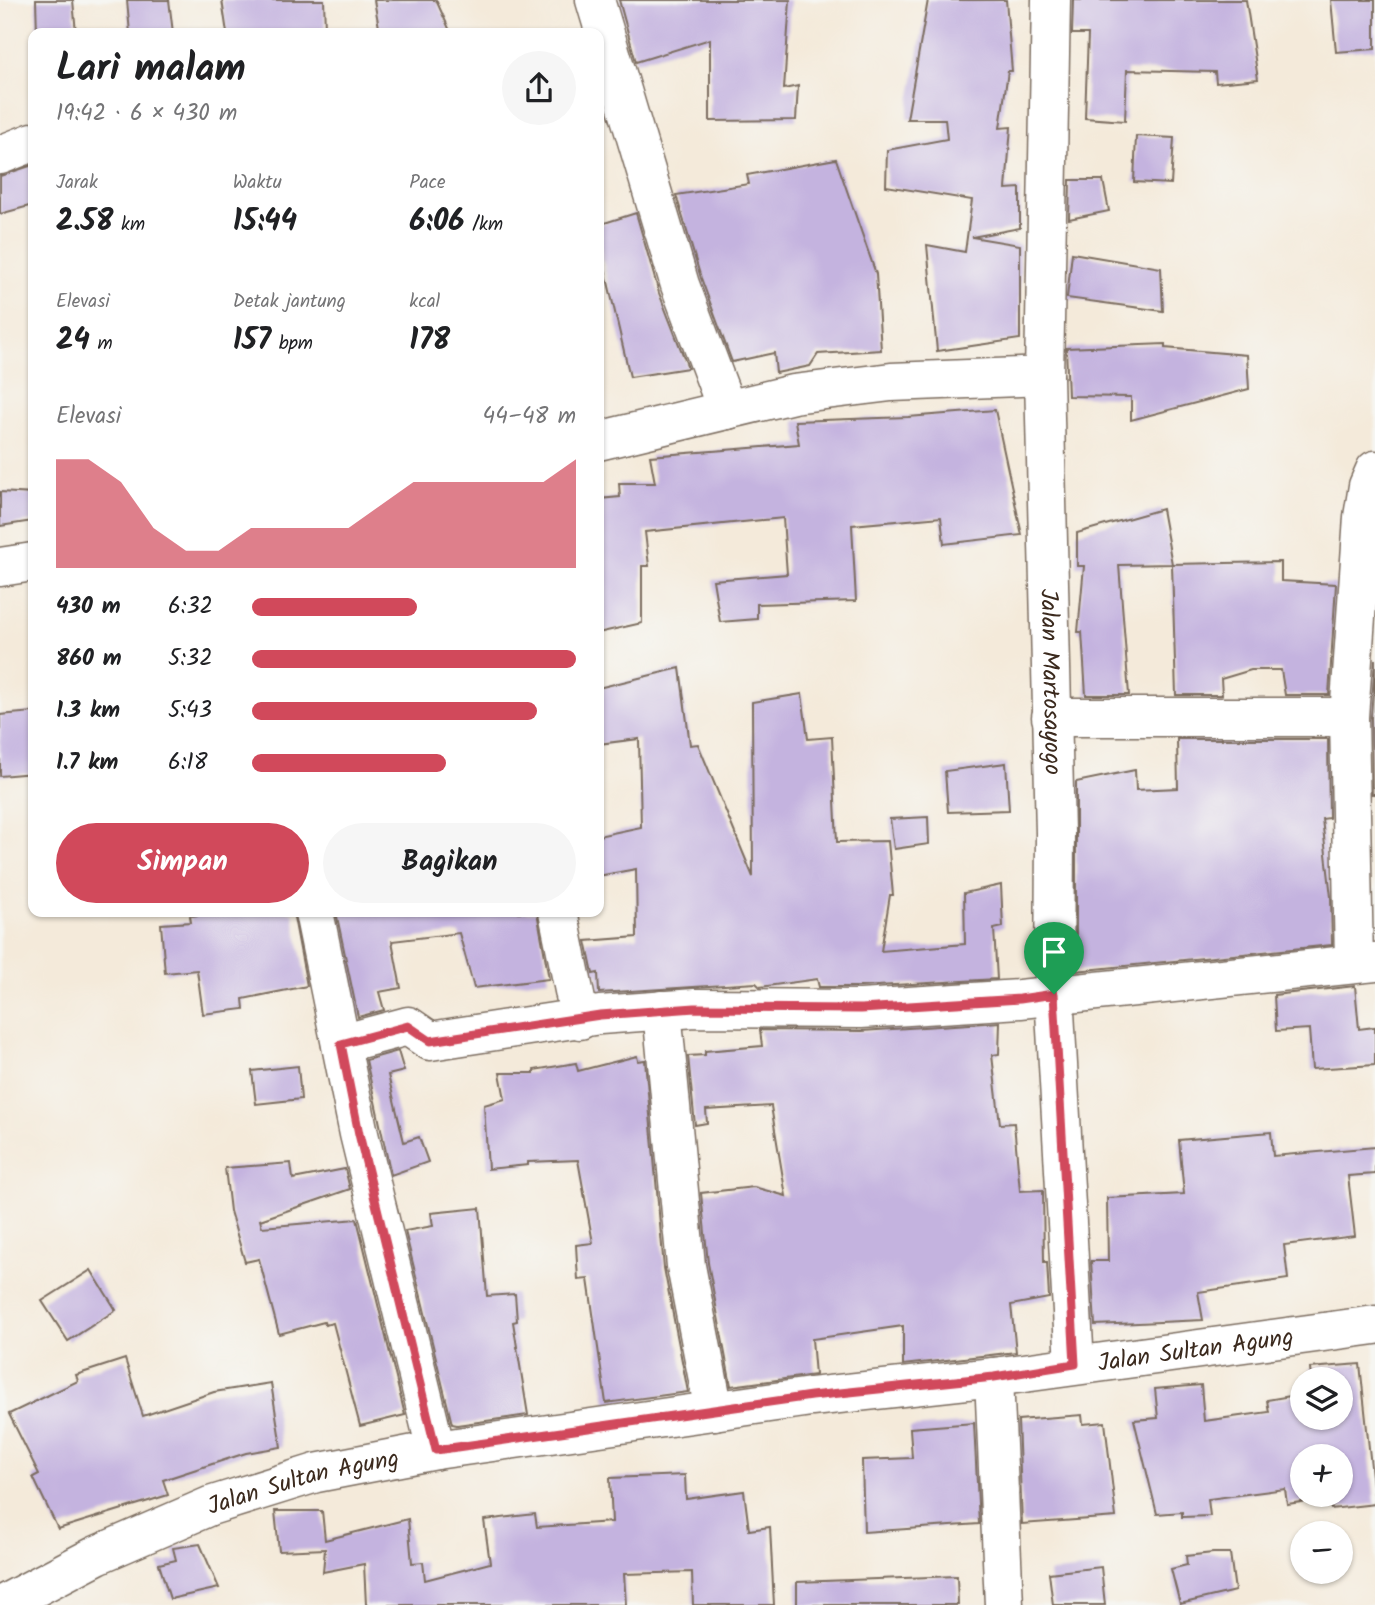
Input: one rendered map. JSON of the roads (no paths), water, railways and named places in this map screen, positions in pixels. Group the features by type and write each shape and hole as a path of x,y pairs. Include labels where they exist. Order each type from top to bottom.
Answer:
{"street":[{"path":"595,0 603,28"},
{"name":"Jalan Martosayogo","path":"1051,0 1044,376 1054,994 1075,1364"},
{"path":"604,30 680,285 727,410"},
{"path":"0,155 28,144"},
{"path":"604,441 793,394 891,382 1044,376"},
{"path":"341,1044 408,1026 430,1041 600,1015 662,1010 861,1009 1020,999 1364,962 1349,717 1365,602 1364,507 1368,486 1375,470"},
{"path":"0,568 28,563"},
{"path":"1051,717 1349,717"},
{"path":"315,917 359,1134 436,1450"},
{"path":"559,917 580,1020"},
{"path":"662,1010 686,1266 714,1411"},
{"name":"Jalan Sultan Agung","path":"2,1605 97,1555 210,1506 316,1473 436,1450 811,1396 994,1377 1375,1325"},
{"path":"994,1377 1004,1605"}]}
